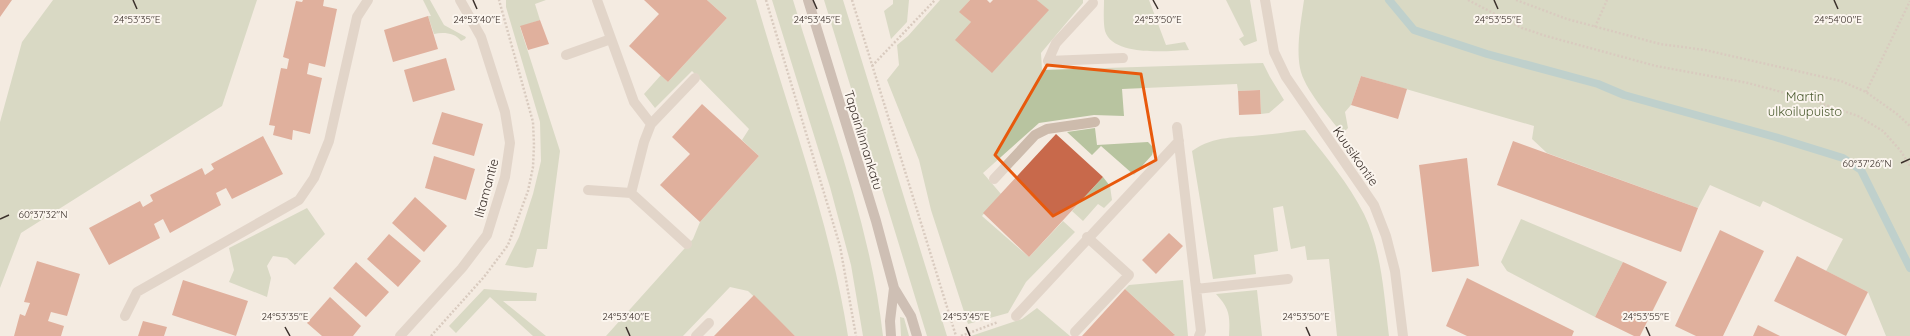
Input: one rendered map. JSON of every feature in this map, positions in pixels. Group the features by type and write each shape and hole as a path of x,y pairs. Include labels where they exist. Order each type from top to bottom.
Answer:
{"street":[{"path":"125,316 137,292 299,200 314,178 328,141 357,17 368,0"},
{"name":"Iltamantie","path":"400,336 462,268 487,235 505,177 510,143 505,112 481,37 460,0"},
{"path":"597,0 634,102 651,124"},
{"name":"Tapainlinnankatu","path":"808,0 876,221 894,288 911,316 917,336"},
{"name":"Kuusikontie","path":"1265,0 1274,52 1286,77 1374,205 1386,236 1395,271 1403,336"},
{"path":"1093,3 1056,43 1048,61 1123,58"},
{"path":"566,54 611,39"},
{"path":"631,193 644,142 651,124 695,78"},
{"path":"994,179 1036,135 1047,129 1095,122"},
{"path":"1177,127 1201,331 1199,336"},
{"path":"1016,316 1087,237 1179,141"},
{"path":"588,190 631,193 687,244"},
{"path":"1075,332 1129,275 1087,237"},
{"path":"1196,288 1288,279"},
{"name":"Tapainlinnankatu","path":"891,336 890,321 894,288"},
{"path":"696,336 709,323"}],"path":[{"path":"766,0 840,246 856,336"},
{"path":"852,0 956,336"},
{"path":"872,66 935,0"},
{"path":"1468,0 1522,28 1546,36 1656,66 1748,83 1811,100 1858,116 1883,130 1900,150 1910,166"},
{"path":"1516,0 1567,19 1660,44 1712,52 1841,81 1866,92 1897,114 1910,126"},
{"path":"1595,26 1607,0"},
{"path":"1866,92 1910,1"},
{"path":"961,336 1016,316"}],"highlighted area":[{"path":"1047,65 1141,74 1156,160 1053,216 995,155"}],"green space":[{"path":"53,0 257,0 222,106 21,233 0,288 0,122 22,42"},
{"path":"423,0 430,0 444,25 466,37 465,39 461,41 456,36 449,34 434,34 428,16 431,16"},
{"path":"506,0 546,0 535,4 540,20 520,27 560,151 547,249 537,249 533,267 526,268 505,265 519,237 533,194 541,161 540,122 506,7"},
{"path":"707,0 756,0 807,166 831,251 848,336 795,336 748,291 730,287 683,336 606,336 693,239 700,222 759,156 742,140 749,129 692,71 655,108 644,94 661,75 668,82 727,18"},
{"path":"772,0 793,0 858,208 877,293 883,336 863,336 851,265 830,187"},
{"path":"824,0 843,0 947,336 927,336"},
{"path":"893,0 909,0 907,22 891,39 884,11 893,4"},
{"path":"940,0 970,0 960,12 971,22 992,72 1048,10 1037,0 1083,0 1083,3 1041,53 1042,70 1263,63 1284,100 1269,113 1261,114 1260,90 1238,91 1237,84 1122,89 1124,116 1094,115 1039,123 983,173 1001,194 982,216 1029,257 1063,221 1075,232 1026,282 1008,313 968,324 931,210 919,160 887,80 899,65 897,45 908,36"},
{"path":"1104,0 1149,0 1166,45 1185,42 1189,50 1142,51 1119,45 1110,39 1105,31"},
{"path":"1226,0 1250,0 1257,41 1244,46 1239,39 1244,36"},
{"name":"Martin ulkoilupuisto","path":"1304,0 1910,0 1910,336 1886,336 1868,292 1826,271 1843,239 1763,201 1760,207 1710,185 1698,208 1547,153 1532,139 1534,126 1361,76 1351,105 1345,112 1348,128 1342,134 1306,85 1302,76 1299,60 1299,43"},
{"path":"1095,128 1097,145 1148,142 1154,148 1152,155 1134,175 1101,146 1092,155 1067,132"},
{"path":"1305,130 1337,171 1351,192 1364,214 1370,228 1379,258 1389,336 1337,336 1329,259 1307,260 1305,246 1291,249 1283,206 1273,208 1278,251 1254,255 1256,274 1213,279 1192,151 1209,142 1226,138 1268,135"},
{"path":"1103,177 1110,186 1112,200 1104,208 1098,204 1083,221 1072,211"},
{"path":"307,208 325,234 295,265 287,258 273,256 267,266 271,278 267,297 229,282 234,270 229,248"},
{"path":"1521,219 1623,262 1595,317 1507,271 1501,262"},
{"path":"1183,280 1188,336 1173,336 1174,334 1125,289 1129,285"},
{"path":"484,289 537,293 536,301 503,301 546,336 533,336 490,297 456,333 449,326"},
{"path":"1257,290 1262,336 1229,336 1229,318 1227,309 1216,294"},
{"path":"1037,308 1070,336 971,336 1022,319"},
{"path":"900,317 904,318 909,336 901,336"}],"building":[{"path":"0,0 12,0 0,17"},
{"path":"303,0 324,0 323,6 337,9 325,67 309,63 307,74 322,78 310,134 293,130 292,140 273,135 275,126 269,125 281,68 287,69 289,59 283,57 296,1 302,2"},
{"path":"644,0 707,0 727,18 668,82 629,46 659,14"},
{"path":"970,0 987,0 990,3 993,0 1037,0 1049,10 992,73 955,40 971,22 959,12"},
{"path":"428,16 438,49 393,62 384,30"},
{"path":"540,20 549,44 528,50 520,26"},
{"path":"446,58 455,90 413,102 404,70"},
{"path":"1361,76 1407,89 1398,119 1351,105"},
{"path":"1260,90 1261,114 1239,115 1238,91"},
{"path":"702,104 759,156 700,222 660,185 690,154 672,137"},
{"path":"442,112 483,124 474,156 432,144"},
{"path":"1056,134 1103,177 1029,257 983,213"},
{"path":"263,136 283,174 232,199 226,188 216,193 221,205 170,233 163,219 154,224 160,238 109,265 89,228 140,201 143,207 153,201 150,195 202,168 205,175 214,169 211,164"},
{"path":"1513,141 1698,208 1681,252 1497,185"},
{"path":"434,156 475,169 466,200 425,188"},
{"path":"1467,158 1479,266 1432,272 1419,165"},
{"path":"415,197 447,226 424,252 392,223"},
{"path":"1720,230 1764,251 1723,336 1696,336 1675,326"},
{"path":"1169,233 1183,246 1156,274 1142,260"},
{"path":"389,234 421,261 398,287 367,259"},
{"path":"1797,256 1868,292 1846,336 1774,301"},
{"path":"37,261 80,274 67,316 51,312 48,321 64,326 61,336 14,336 20,314 25,316 30,303 24,302"},
{"path":"356,262 389,292 366,317 333,288"},
{"path":"1623,262 1667,282 1640,336 1634,336 1595,317"},
{"path":"1467,278 1574,331 1572,336 1467,336 1446,326"},
{"path":"183,280 248,301 236,336 172,315"},
{"path":"1125,289 1175,335 1082,336"},
{"path":"754,295 795,336 714,336"},
{"path":"330,297 361,326 353,336 322,336 307,323"},
{"path":"143,321 167,327 164,336 138,336"},
{"path":"1758,325 1780,336 1753,336"}],"waterway":[{"path":"1389,0 1414,30 1487,54 1598,84 1624,95 1775,137 1843,158 1861,170 1910,268"}]}
